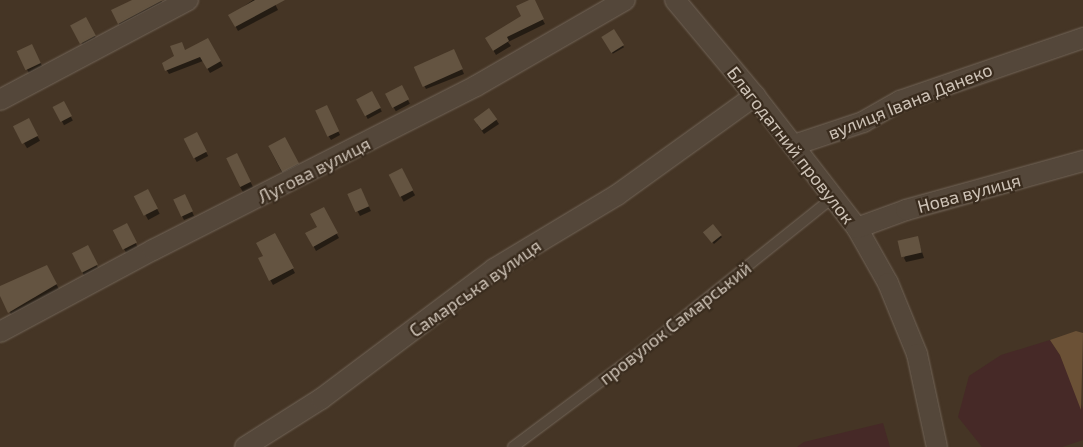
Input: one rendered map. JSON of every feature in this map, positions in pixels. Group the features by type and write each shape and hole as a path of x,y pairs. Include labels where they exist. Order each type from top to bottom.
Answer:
{"street":[{"path":"0,100 188,0"},
{"name":"Лугова вулиця","path":"0,332 153,250 476,86 625,0"},
{"name":"Благодатний провулок","path":"675,0 835,196 857,228 888,283 917,354 937,447"},
{"name":"вулиця Івана Данеко","path":"794,145 863,122 900,101 1083,38"},
{"name":"Самарська вулиця","path":"245,447 321,399 494,270 617,195 755,96"},
{"name":"Нова вулиця","path":"857,228 906,210 1083,161"}],"lane":[{"name":"провулок Самарський","path":"513,447 640,352 835,196"}],"shaded area":[{"path":"1076,331 1083,333 1081,410 1060,355 1050,340"},
{"path":"1050,340 1060,355 1083,409 1083,440 1062,447 982,447 958,417 969,376 1001,355"},
{"path":"883,423 890,447 797,447 804,442"}],"building":[{"path":"132,0 163,0 118,24 111,10"},
{"path":"255,0 285,0 235,27 228,15"},
{"path":"529,0 535,0 544,19 507,37 509,41 493,51 485,38 521,16 516,6"},
{"path":"86,17 96,36 80,44 70,25"},
{"path":"614,29 624,45 611,53 601,37"},
{"path":"208,38 221,61 207,69 200,57 165,71 162,63 174,56 170,46 182,42 185,50"},
{"path":"32,44 41,63 25,70 17,51"},
{"path":"454,49 463,69 423,87 414,67"},
{"path":"402,85 409,99 392,108 385,94"},
{"path":"372,91 381,108 365,116 356,99"},
{"path":"64,101 72,116 61,122 53,107"},
{"path":"327,105 339,131 327,137 315,110"},
{"path":"489,108 497,119 482,130 474,119"},
{"path":"29,118 38,136 22,144 13,126"},
{"path":"197,132 207,152 194,158 184,139"},
{"path":"285,137 299,163 282,172 268,146"},
{"path":"237,153 251,182 240,187 226,158"},
{"path":"402,168 413,190 400,197 389,175"},
{"path":"361,188 369,206 355,212 347,194"},
{"path":"148,189 158,209 144,216 134,196"},
{"path":"185,194 193,211 181,217 173,199"},
{"path":"324,207 338,233 313,247 305,233 317,227 310,214"},
{"path":"127,223 137,243 123,250 113,230"},
{"path":"713,224 722,235 712,243 703,232"},
{"path":"275,233 294,268 269,281 258,258 263,256 256,243"},
{"path":"918,236 922,253 901,257 898,241"},
{"path":"88,245 98,265 82,273 72,253"},
{"path":"47,265 57,284 8,313 0,296 0,286"}]}
